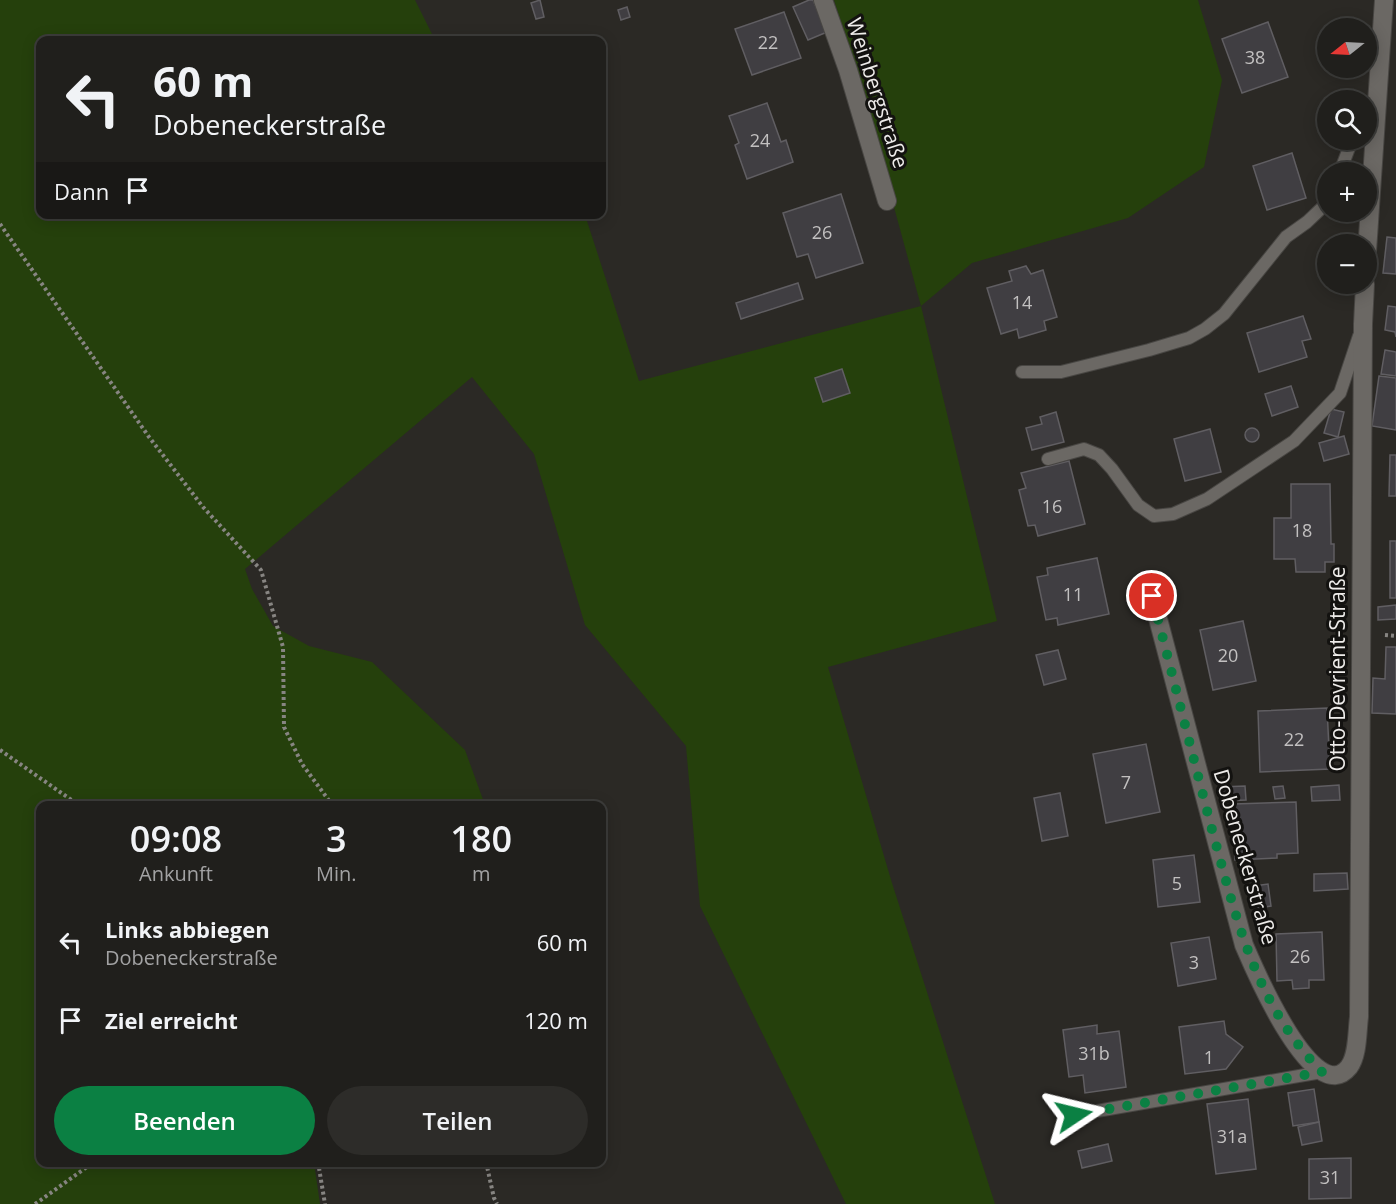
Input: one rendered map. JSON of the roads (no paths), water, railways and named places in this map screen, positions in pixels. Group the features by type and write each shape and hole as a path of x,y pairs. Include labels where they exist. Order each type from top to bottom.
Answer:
{"street":[{"name":"Weinbergstraße","path":"823,0 848,69 887,201"},
{"path":"1375,90 1384,0"},
{"path":"1367,234 1371,150"},
{"name":"Otto-Devrient-Straße","path":"1322,1072 1332,1075 1341,1073 1349,1066 1354,1055 1359,1005 1364,294"},
{"name":"Dobeneckerstraße","path":"1152,596 1200,786 1244,945 1268,999 1288,1033 1322,1072"}],"lane":[{"path":"1022,372 1061,372 1190,338 1224,314 1286,237 1317,212"},
{"path":"1048,459 1084,449 1100,455 1138,505 1154,516 1173,514 1208,499 1294,441 1340,393 1363,324"},
{"path":"1074,1115 1322,1072"}]}
